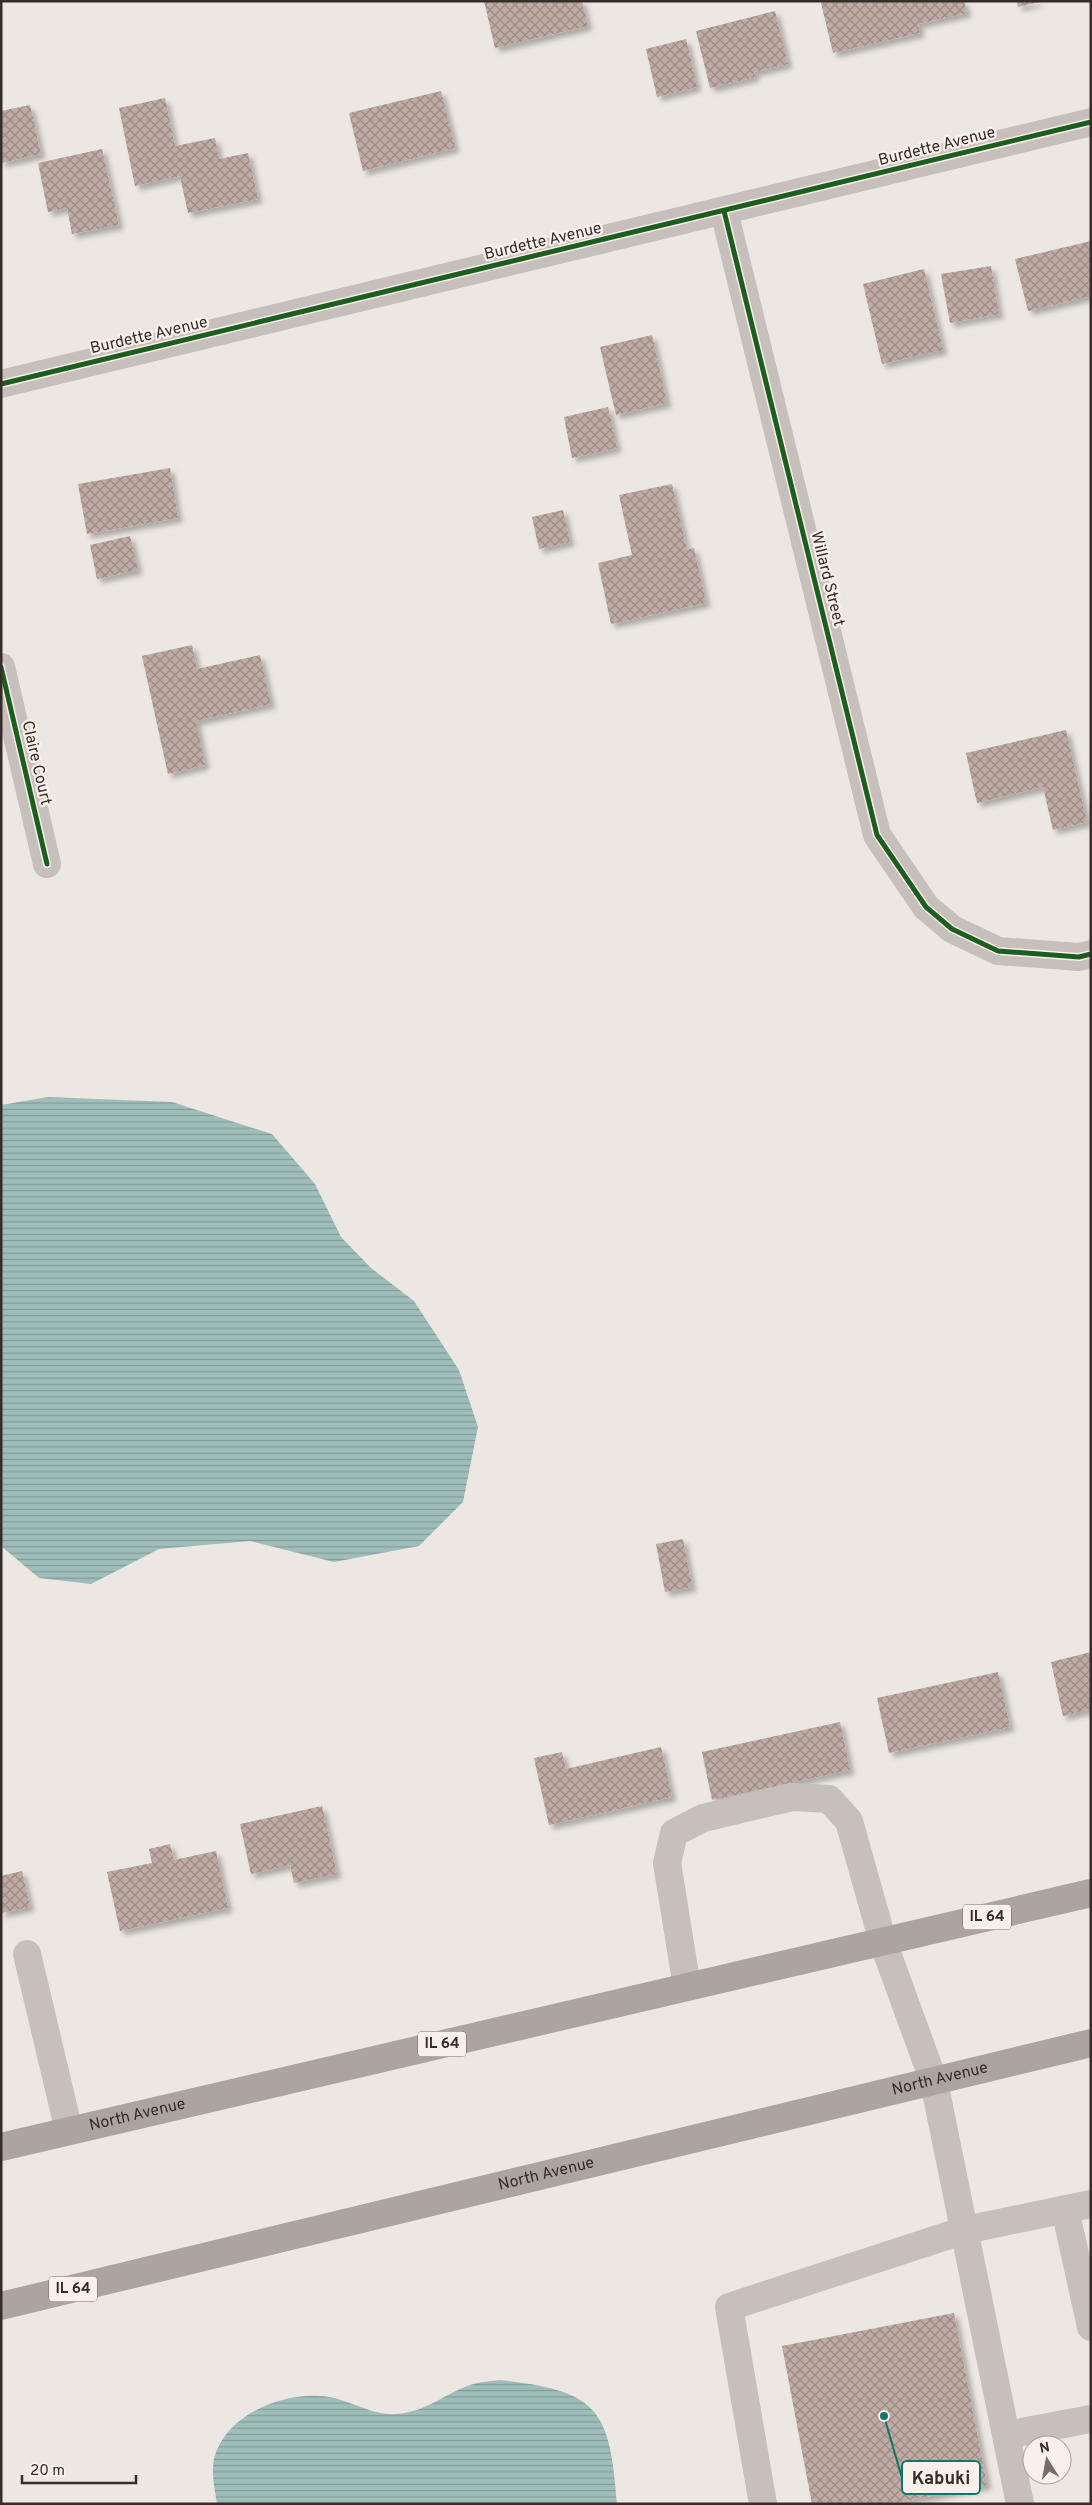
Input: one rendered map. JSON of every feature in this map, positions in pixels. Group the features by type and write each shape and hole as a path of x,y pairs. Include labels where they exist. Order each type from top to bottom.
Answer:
{"main road":[{"name":"North Avenue","path":"1,2147 1091,1893"},
{"name":"North Avenue","path":"1,2306 1091,2043"}],"street":[{"name":"Burdette Avenue","path":"1,384 1091,122"},
{"name":"Willard Street","path":"724,211 877,835 926,907 952,929 998,951 1079,957 1091,954"},
{"name":"Claire Court","path":"1,667 47,864"},
{"path":"687,1987 668,1863 674,1833 703,1818 792,1797 829,1799 849,1821 882,1942 934,2082 1020,2504"},
{"path":"27,1954 69,2131"},
{"path":"763,2504 729,2307 965,2230 1091,2204"},
{"path":"1064,2209 1091,2327"},
{"path":"1006,2435 1091,2419"}],"water":[{"path":"48,1097 172,1102 272,1134 315,1184 341,1237 371,1268 414,1301 459,1370 478,1427 463,1502 419,1546 334,1562 250,1541 159,1549 91,1584 39,1578 1,1546 1,1105"},
{"path":"500,2380 558,2390 578,2398 592,2410 602,2425 609,2445 617,2504 217,2504 213,2464 220,2444 229,2431 242,2419 271,2403 304,2396 320,2396 330,2397 387,2414 407,2413 470,2385"}],"building":[{"path":"484,1 582,1 588,26 495,48"},
{"path":"828,1 964,1 967,13 918,24 920,33 833,53 821,3"},
{"path":"1017,1 1039,1 1039,2 1018,7"},
{"path":"775,11 788,64 754,72 755,77 710,88 696,31"},
{"path":"686,39 697,87 657,97 646,49"},
{"path":"441,91 455,148 363,171 349,113"},
{"path":"165,98 175,146 215,138 219,159 248,153 258,199 188,213 180,176 135,186 119,108"},
{"path":"30,105 41,154 1,163 1,111"},
{"path":"102,149 119,225 72,234 67,208 48,212 38,163"},
{"path":"1091,241 1091,296 1028,311 1015,259"},
{"path":"991,266 999,314 950,323 941,274"},
{"path":"924,269 943,350 882,364 863,284"},
{"path":"652,335 667,403 616,415 600,347"},
{"path":"608,407 617,448 572,458 564,417"},
{"path":"170,468 178,518 87,534 78,484"},
{"path":"672,484 687,550 694,548 706,603 611,624 598,563 632,555 619,495"},
{"path":"563,510 570,542 539,549 532,517"},
{"path":"130,536 138,570 97,579 90,545"},
{"path":"192,645 197,669 260,655 271,704 196,721 205,765 168,774 142,656"},
{"path":"1066,730 1087,822 1053,830 1043,787 977,803 966,753"},
{"path":"683,1539 692,1587 665,1592 656,1544"},
{"path":"1091,1652 1091,1709 1063,1716 1051,1662"},
{"path":"998,1672 1010,1727 889,1753 877,1698"},
{"path":"840,1722 850,1770 712,1800 702,1752"},
{"path":"661,1747 672,1797 549,1825 534,1758 562,1752 566,1769"},
{"path":"322,1806 337,1874 294,1883 290,1865 251,1874 240,1824"},
{"path":"170,1844 174,1860 216,1851 228,1908 120,1931 107,1872 152,1863 149,1849"},
{"path":"22,1871 30,1907 1,1913 1,1876"},
{"path":"954,2313 987,2485 889,2504 812,2504 782,2346"}],"cycle path":[{"path":"1,384 1091,122"},
{"path":"724,211 877,835 926,907 952,929 998,951 1079,957 1091,954"},
{"path":"1,667 47,864"}],"place":[{"name":"Kabuki","path":"884,2416"}]}
